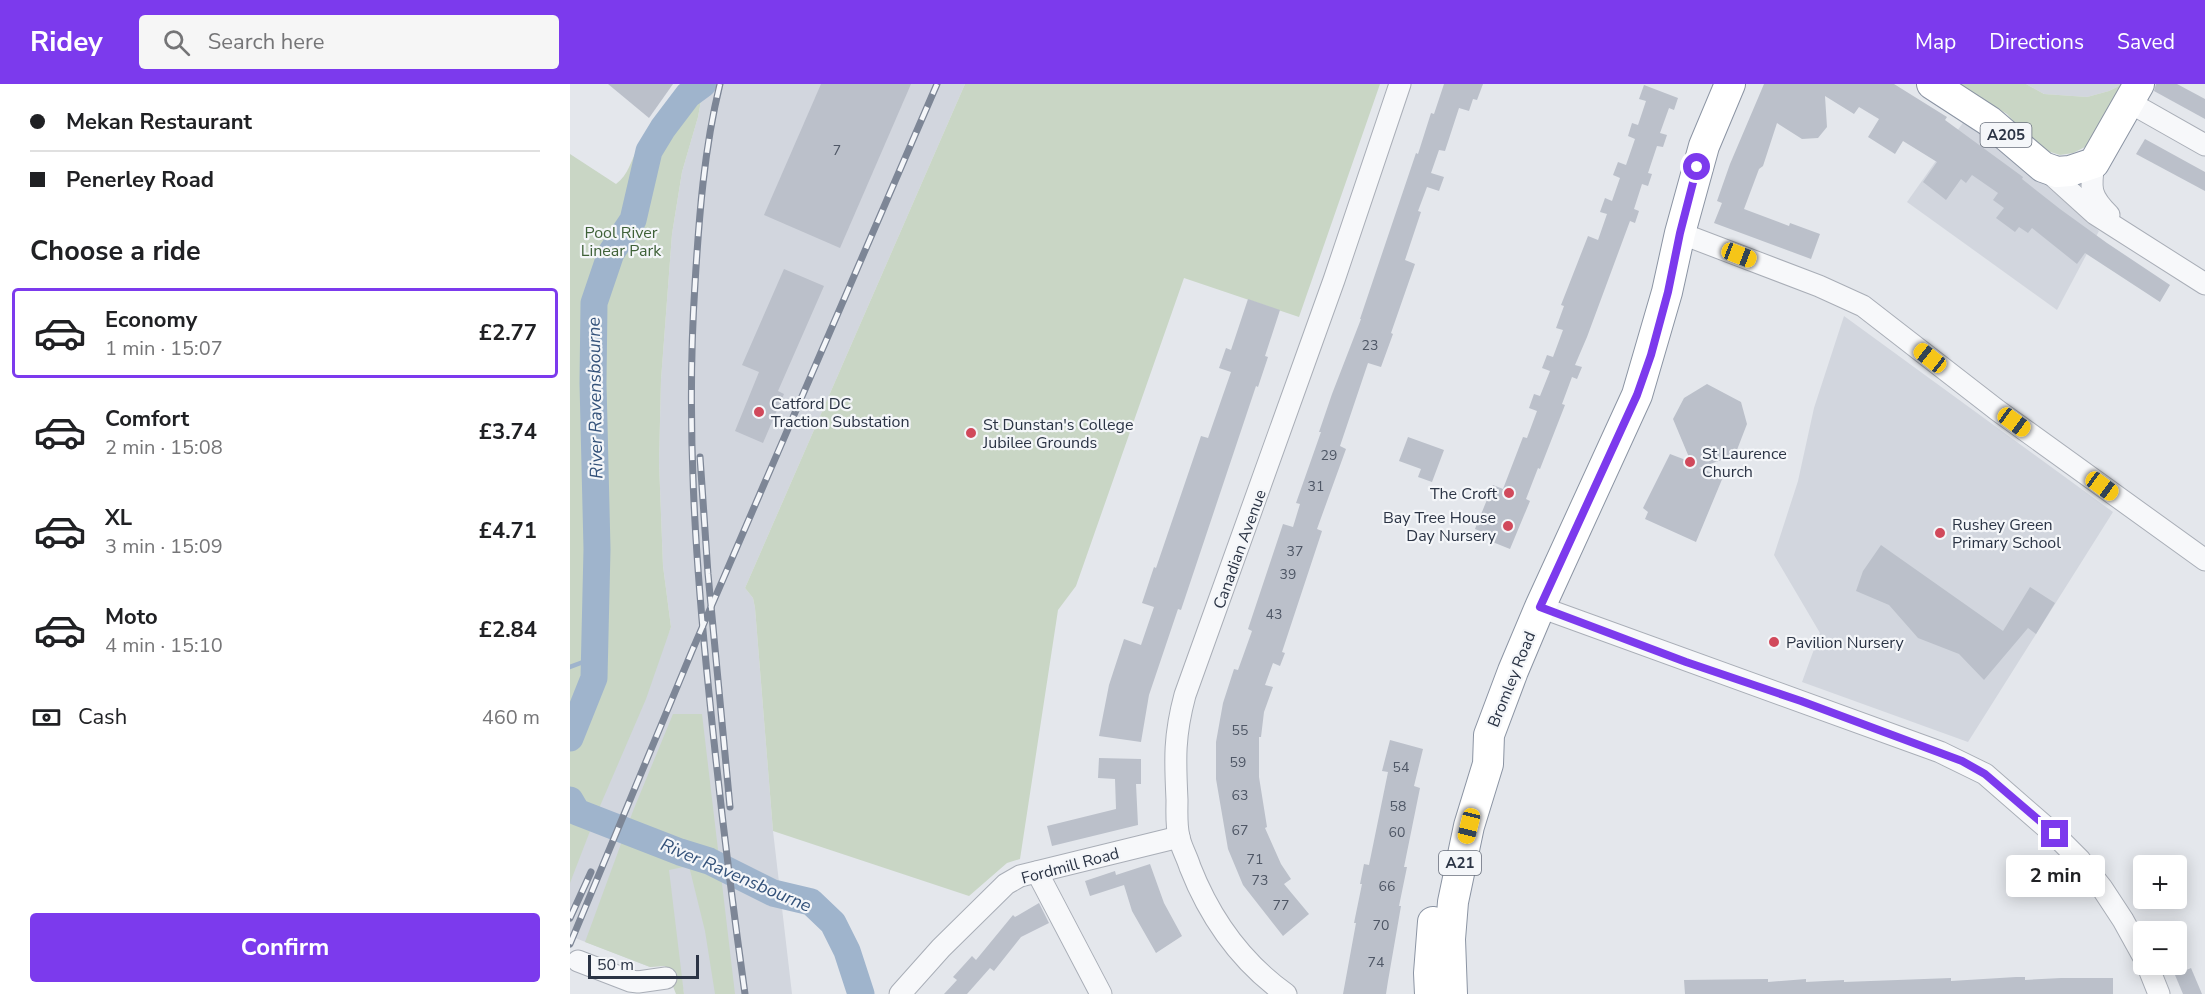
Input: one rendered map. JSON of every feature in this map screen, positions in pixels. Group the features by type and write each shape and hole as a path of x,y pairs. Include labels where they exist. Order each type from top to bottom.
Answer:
{"highway":[{"name":"Bromley Road","path":"1452,994 1449,939 1453,902 1469,826 1488,764 1489,735 1540,607 1637,395 1651,355 1668,292 1680,233 1704,146 1730,84"},
{"name":"A205","path":"1932,84 1989,122 2043,167 2057,172 2094,164"},
{"path":"2094,164 2134,93"},
{"name":"Bromley Road","path":"1430,994 1430,954 1439,874 1470,758 1489,735"}],"street":[{"name":"Canadian Avenue","path":"1286,994 1252,966 1214,918 1199,888 1179,837 1174,748 1185,695 1334,280 1400,84"},
{"path":"2134,93 2205,145"},
{"path":"2094,164 2090,187 2096,202 2126,233"},
{"path":"2043,167 2095,214 2205,284"},
{"path":"1680,233 1819,286 1863,306 1996,410 2205,560"},
{"path":"1540,607 1962,761 1985,774 2055,834 2080,860 2123,920 2133,938"},
{"name":"Fordmill Road","path":"900,994 941,948 1006,884 1020,876 1179,837"},
{"path":"1037,872 1101,994"},
{"path":"578,961 630,981 667,979"},
{"path":"2151,975 2159,994"}],"shaded area":[{"path":"704,84 965,84 745,588 753,598 755,608 773,831 792,994 684,994 679,964 650,967 570,936 570,880 671,627 663,566 659,462 661,380 672,234 682,172 698,117"},
{"path":"2026,84 2123,84 2109,91 2087,97 2044,94"},
{"path":"1967,117 2099,231 2057,310 1907,202"},
{"name":"Rushey Green Primary School","path":"1844,316 2113,512 1968,742 1802,682 1820,633 1774,555 1798,481 1814,408"}],"green space":[{"name":"Pool River Linear Park","path":"688,84 704,84 698,117 682,172 672,234 661,380 659,462 663,566 671,627 646,699 570,883 570,154 616,184 627,172 638,148 655,123"},
{"name":"St Dunstan's College Jubilee Grounds","path":"965,84 1380,84 1299,317 1184,278 1076,586 1058,610 1020,859 1007,863 969,896 773,831 755,608 753,598 745,588"},
{"path":"1958,84 2026,84 2044,94 2087,97 2109,91 2123,84 2089,145 2073,153 2060,155 2038,148 2007,114"},
{"path":"673,714 702,714 735,994 715,994 705,931 689,866 669,870 684,994 676,994 665,966 650,967 585,942 633,811"}],"building":[{"path":"608,84 673,84 649,118"},
{"path":"821,84 911,84 840,248 764,215"},
{"path":"1444,84 1483,84 1477,100 1473,99 1469,111 1459,108 1445,151 1439,150 1431,173 1444,177 1439,191 1427,187 1418,211 1421,212 1405,260 1415,264 1391,333 1393,334 1381,367 1368,363 1340,446 1346,449 1317,529 1322,531 1282,652 1285,653 1280,666 1273,663 1265,685 1273,687 1264,712 1261,737 1259,737 1259,777 1267,827 1265,828 1281,864 1291,879 1284,884 1309,914 1283,936 1243,885 1228,849 1216,779 1216,742 1223,703 1234,669 1238,670 1252,631 1248,629 1283,524 1293,527 1300,504 1296,503 1321,432 1319,432 1361,319 1416,153 1418,154 1431,113 1434,114"},
{"path":"1764,84 1894,84 1947,117 1945,120 2023,177 2022,179 2060,209 2170,285 2160,302 2085,253 2077,264 2032,228 2028,233 2019,227 2015,232 1996,218 2004,208 1993,200 1998,193 1972,175 1966,183 1961,179 1946,200 1923,182 1937,162 1903,141 1895,154 1868,137 1879,119 1859,107 1854,114 1825,96 1827,127 1818,138 1802,139 1777,123 1763,166 1759,169 1744,209 1789,226 1790,223 1820,234 1811,259 1714,223 1722,203 1717,201 1730,164"},
{"path":"2156,84 2177,84 2205,99 2205,119 2154,91"},
{"path":"1644,85 1678,98 1674,110 1669,108 1660,133 1667,135 1663,147 1657,146 1648,173 1652,174 1648,186 1642,184 1634,209 1639,211 1635,223 1630,221 1575,365 1582,367 1577,379 1572,377 1562,404 1565,405 1526,499 1530,501 1510,549 1490,541 1492,536 1475,529 1493,485 1503,489 1523,437 1527,438 1537,411 1529,408 1534,394 1540,396 1550,371 1542,368 1547,355 1553,357 1563,330 1556,328 1564,306 1561,305 1588,236 1598,240 1607,214 1600,212 1605,198 1612,201 1620,178 1613,175 1618,162 1626,165 1635,139 1628,136 1632,123 1638,125 1646,101 1639,99"},
{"path":"2145,139 2205,172 2205,191 2136,154"},
{"path":"784,269 824,286 778,391 784,394 763,443 735,431 759,372 742,365"},
{"path":"1248,299 1280,310 1258,387 1256,386 1181,610 1178,609 1149,695 1141,742 1099,736 1109,685 1124,639 1141,645 1154,607 1142,603 1201,436 1208,438 1231,372 1219,368 1226,348 1231,350"},
{"name":"St Laurence Church","path":"1707,384 1741,402 1747,424 1735,455 1699,468 1723,477 1696,542 1645,519 1648,512 1643,508 1670,454 1691,462 1673,419 1684,398"},
{"path":"1408,437 1444,450 1432,482 1418,477 1421,469 1399,461"},
{"path":"1881,545 2003,631 2030,587 2055,603 2036,634 2028,628 1984,680 1959,654 1918,638 1889,605 1856,591 1863,571"},
{"path":"1390,740 1423,749 1414,786 1420,788 1404,867 1407,867 1386,994 1343,994 1364,864 1369,865 1388,772 1382,771"},
{"path":"1099,758 1141,759 1141,784 1136,784 1138,825 1052,846 1047,826 1116,809 1115,779 1098,778"},
{"path":"1150,864 1164,903 1182,936 1156,953 1132,911 1124,885 1090,896 1085,881 1115,871 1116,875"},
{"path":"1039,903 1049,923 1021,937 994,971 990,968 967,994 944,994 957,980 953,977 972,956 976,960 1013,915 1015,917"},
{"path":"2191,968 2202,994 2183,994 2175,975 2187,975 2187,970"},
{"path":"2025,977 2025,980 2113,978 2113,994 1685,994 1684,980 1768,979 1768,982 1806,979 1806,982 1844,980 1844,982 1951,978 1951,981"}],"waterway":[{"name":"River Ravensbourne","path":"570,738 594,678 597,549 593,383 594,303 611,253 633,220 649,151 688,95 703,84"},
{"path":"570,667 594,658"},
{"name":"River Ravensbourne","path":"570,800 577,812 709,861 773,893 811,902 833,923 847,951 861,994"}],"railway":[{"path":"720,84 706,158 698,234 692,335 693,489 704,642 721,806 745,994"},
{"path":"570,944 692,651 937,84"},
{"path":"700,457 708,574 730,807"},
{"path":"570,918 591,872"}],"place":[{"name":"Catford DC Traction Substation","path":"759,412"},
{"name":"St Dunstan's College Jubilee Grounds","path":"971,433"},
{"name":"St Laurence Church","path":"1690,462"},
{"name":"The Croft","path":"1509,493"},
{"name":"Bay Tree House Day Nursery","path":"1508,526"},
{"name":"Rushey Green Primary School","path":"1940,533"},
{"name":"Pavilion Nursery","path":"1774,642"}],"route":[{"path":"1697,167 1668,292 1651,355 1637,395 1540,607 1962,761 1985,774 2055,834"}]}
